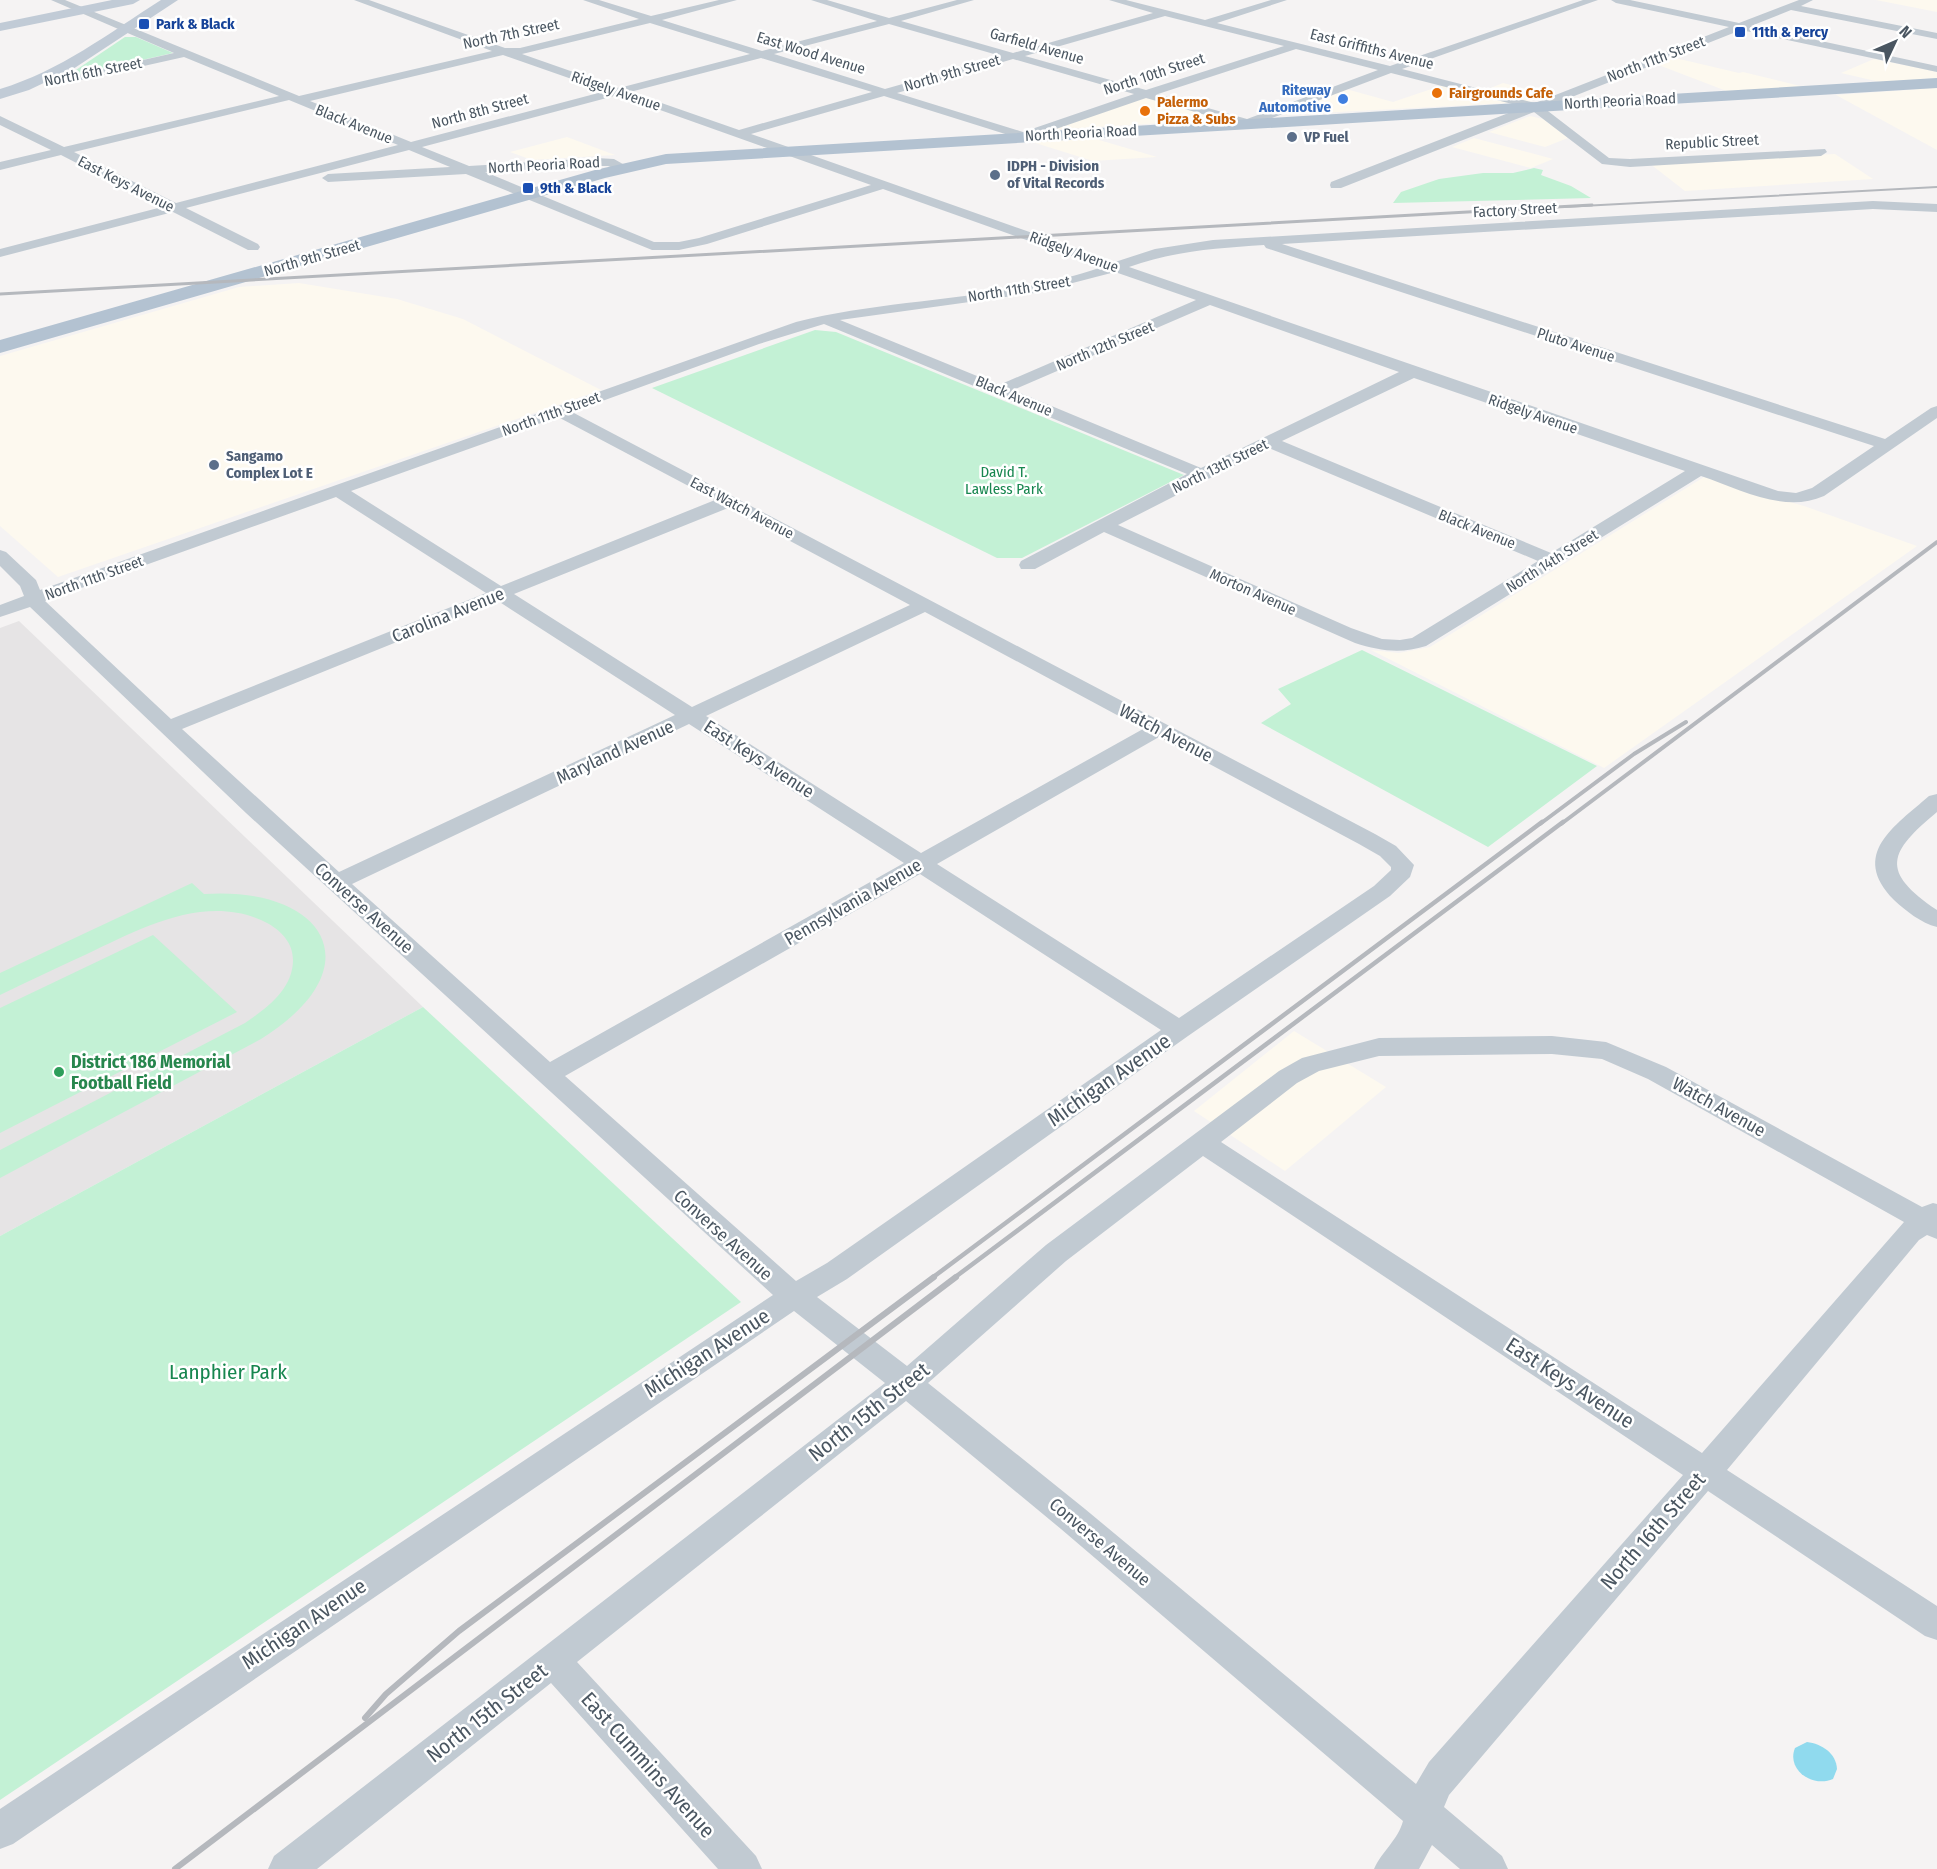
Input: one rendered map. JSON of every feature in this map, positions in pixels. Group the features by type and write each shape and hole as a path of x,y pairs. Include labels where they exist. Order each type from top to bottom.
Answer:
{"main road":[{"path":"0,27 128,1 148,10 161,0"},
{"path":"50,77 125,29 145,7 171,0"},
{"name":"North 6th Street","path":"0,94 50,77"},
{"name":"North Peoria Road","path":"624,168 681,157 1936,80"},
{"name":"North 9th Street","path":"0,347 624,168"}],"street":[{"name":"Black Avenue","path":"56,0 652,246 680,246 702,241 884,185"},
{"name":"Ridgely Avenue","path":"359,0 1751,489 1791,499 1807,498 1886,445"},
{"name":"East Wood Avenue","path":"588,0 1024,136"},
{"name":"North 7th Street","path":"0,166 505,51 520,51 732,0"},
{"name":"Garfield Avenue","path":"816,0 1248,123"},
{"name":"North 8th Street","path":"0,253 969,0"},
{"name":"East Griffiths Avenue","path":"1114,0 1534,106 1606,161"},
{"path":"1205,23 1282,0"},
{"path":"1248,123 1390,70 1593,0"},
{"path":"1616,0 1740,27 1936,80"},
{"name":"North 11th Street","path":"1336,185 1808,0"},
{"path":"1789,8 1937,36"},
{"name":"North 9th Street","path":"739,134 1165,13"},
{"name":"North 10th Street","path":"1024,136 1041,128 1295,46"},
{"name":"North 6th Street","path":"50,77 81,76 186,53"},
{"name":"East Keys Avenue","path":"0,120 253,247"},
{"name":"Republic Street","path":"1606,161 1630,163 1821,152"},
{"name":"North Peoria Road","path":"300,174 314,178 596,162 610,162 624,168"},
{"name":"Factory Street","path":"1115,267 1149,255 1185,247 1268,240 1873,205 1937,208"},
{"name":"Pluto Avenue","path":"1268,240 1280,248 1886,445"},
{"name":"North 11th Street","path":"0,611 801,325 893,307 1034,289 1079,279 1115,267"},
{"name":"North 12th Street","path":"1000,390 1210,300"},
{"name":"Black Avenue","path":"826,319 1201,474"},
{"name":"North 13th Street","path":"1028,565 1201,474 1413,372"},
{"name":"East Watch Avenue","path":"559,411 925,605"},
{"path":"1886,445 1937,411"},
{"name":"Black Avenue","path":"1269,442 1553,560"},
{"name":"North 14th Street","path":"1404,647 1419,642 1697,471"},
{"name":"East Keys Avenue","path":"338,490 1179,1030"},
{"name":"Carolina Avenue","path":"167,728 729,501"},
{"name":"Morton Avenue","path":"1105,525 1360,638 1392,647 1404,647"},
{"name":"Converse Avenue","path":"0,556 30,584 34,599 48,616 167,728 793,1297 851,1338 1073,1519 1489,1869"},
{"name":"Maryland Avenue","path":"337,882 925,605"},
{"name":"Watch Avenue","path":"925,605 1388,851 1403,865"},
{"name":"Pennsylvania Avenue","path":"547,1075 1158,729"},
{"path":"1937,801 1889,846 1885,866 1894,885 1907,899 1937,920"},
{"name":"Michigan Avenue","path":"0,1831 531,1470 793,1297 837,1271 1179,1030 1382,891 1402,872 1403,865"},
{"name":"Watch Avenue","path":"1485,1044 1552,1045 1615,1054 1657,1073 1933,1219"},
{"name":"North 15th Street","path":"287,1869 931,1364 1056,1253 1288,1077 1311,1064 1379,1047 1485,1044"},
{"name":"East Keys Avenue","path":"1203,1142 1937,1625"},
{"name":"North 16th Street","path":"1393,1869 1414,1844 1422,1813 1434,1783 1705,1472 1909,1233 1933,1219"},
{"name":"East Cummins Avenue","path":"553,1661 743,1869"}],"shaded area":[{"path":"1876,0 1937,0 1937,12"},
{"path":"1671,57 1804,87 1729,92 1656,64"},
{"path":"1874,59 1937,72 1937,78 1880,82 1841,73"},
{"path":"1449,83 1483,91 1503,83 1547,94 1528,102 1282,115 1316,98 1346,89 1393,102"},
{"path":"1936,88 1937,150 1836,95"},
{"path":"1149,96 1227,119 1049,130"},
{"path":"1530,116 1543,119 1568,138 1545,147 1489,132"},
{"path":"567,137 615,155 532,160 510,152"},
{"path":"1089,137 1157,157 1093,161 1029,141"},
{"path":"1474,138 1553,159 1531,168 1452,147"},
{"path":"1835,154 1873,179 1685,191 1649,163"},
{"path":"299,283 397,299 463,319 601,390 58,577 0,526 0,356 239,287"},
{"path":"1704,477 1804,506 1917,546 1604,768 1371,650 1399,653 1430,647"},
{"path":"19,621 423,1007 0,1236 0,628"},
{"path":"1294,1031 1386,1087 1285,1171 1194,1111"}],"green space":[{"path":"125,37 136,37 173,53 80,74 70,74"},
{"path":"1534,168 1543,170 1541,175 1571,186 1591,198 1393,203 1401,192 1439,179 1483,173 1513,173"},
{"name":"David T. Lawless Park","path":"815,330 836,332 1184,475 1022,558 997,558 652,388"},
{"path":"1362,650 1597,766 1488,847 1261,723 1291,704 1278,689"},
{"path":"192,883 204,894 246,895 280,903 306,917 321,936 325,959 318,985 297,1012 261,1039 0,1178 0,1150 245,1023 262,1011 284,989 289,980 293,960 291,948 286,939 269,924 246,915 223,911 199,912 152,924 0,995 0,973"},
{"name":"District 186 Memorial Football Field","path":"153,935 237,1012 0,1133 0,1008"},
{"name":"Lanphier Park","path":"423,1007 741,1302 0,1800 0,1236"}],"water":[{"path":"1807,1742 1823,1747 1834,1758 1837,1769 1833,1779 1817,1781 1803,1775 1798,1770 1793,1756 1795,1748"}],"railway":[{"path":"1563,207 1937,187"},
{"path":"0,294 1592,205"},
{"path":"1561,824 1937,542"},
{"path":"1540,824 1634,754 1686,722"},
{"path":"932,1278 1542,822"},
{"path":"954,1278 1563,822"},
{"path":"365,1718 386,1694 459,1631 934,1277"},
{"path":"175,1869 956,1277"}],"place":[{"name":"Park & Black","path":"144,24"},
{"name":"11th & Percy","path":"1740,32"},
{"name":"Fairgrounds Cafe","path":"1437,93"},
{"name":"Riteway Automotive","path":"1343,99"},
{"name":"Palermo Pizza & Subs","path":"1145,111"},
{"name":"VP Fuel","path":"1292,137"},
{"name":"IDPH - Division of Vital Records","path":"995,175"},
{"name":"9th & Black","path":"528,188"},
{"name":"Sangamo Complex Lot E","path":"214,465"},
{"name":"District 186 Memorial Football Field","path":"59,1072"}]}
